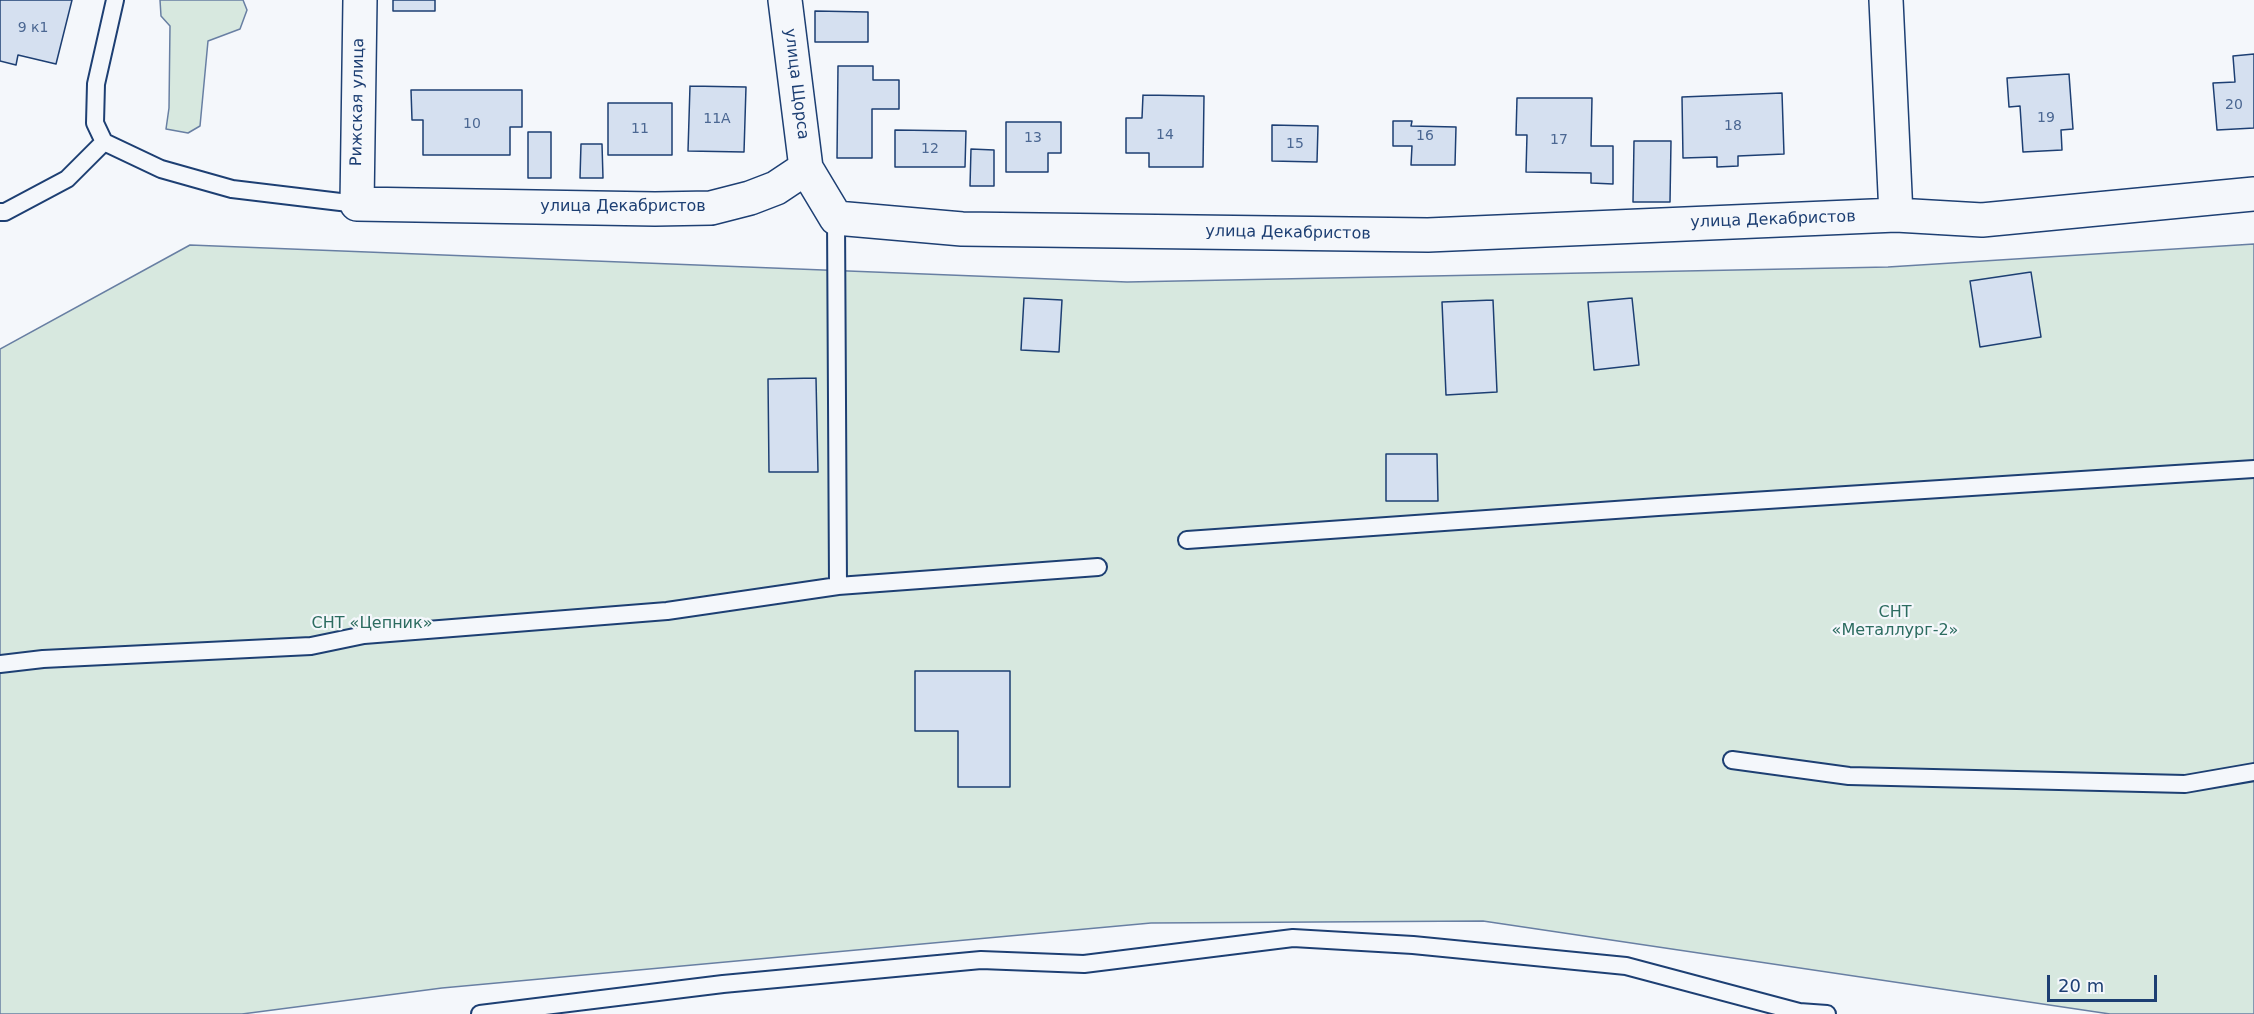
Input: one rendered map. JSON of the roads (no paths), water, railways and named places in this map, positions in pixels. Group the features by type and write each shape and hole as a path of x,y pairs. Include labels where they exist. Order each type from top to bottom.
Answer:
{"street":[{"name":"Рижская улица","path":"357,204 360,0"},
{"name":"улица Щорса","path":"786,0 806,168"},
{"path":"1886,0 1896,215"},
{"name":"улица Декабристов","path":"357,204 711,208 750,198 776,188 806,168"},
{"path":"806,168 836,218"},
{"name":"улица Декабристов","path":"836,218 962,229 1428,235 1896,215 1983,220 2254,194"}],"lane":[{"path":"115,0 96,84 95,123 104,142 161,169 232,189 357,204"},
{"path":"0,212 5,212 67,179 104,142"},
{"path":"836,218 838,586"},
{"path":"1187,540 2254,469"},
{"path":"0,664 43,659 310,646 364,635 667,611 838,586 1098,567"},
{"path":"1732,760 1849,776 2185,784 2254,772"},
{"path":"480,1014 723,984 981,960 1083,964 1293,938 1413,945 1626,966 1799,1012 1827,1014"}],"park label":[{"name":"СНТ «Металлург-2»","path":"1895,622"},
{"name":"СНТ «Цепник»","path":"372,624"}]}
